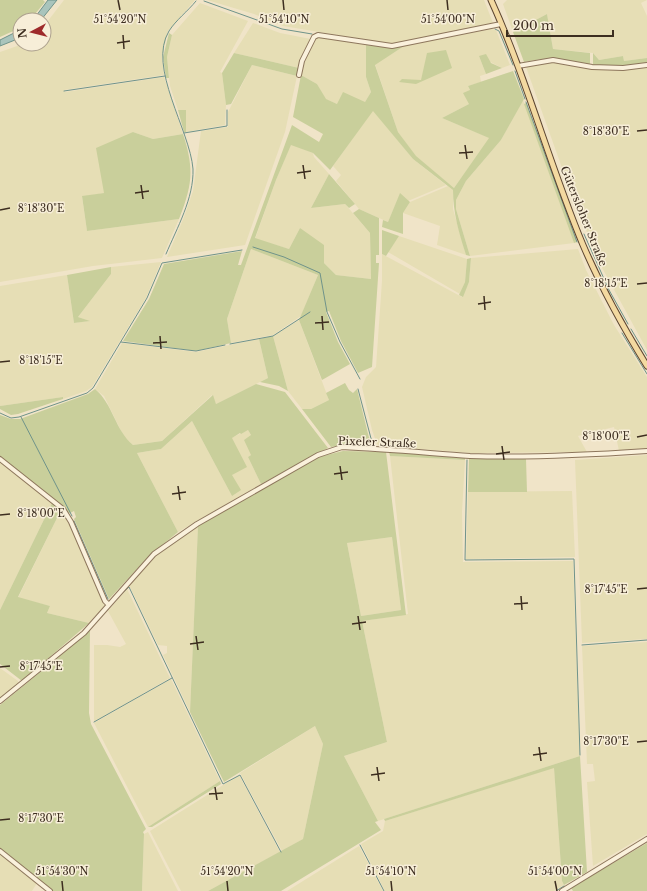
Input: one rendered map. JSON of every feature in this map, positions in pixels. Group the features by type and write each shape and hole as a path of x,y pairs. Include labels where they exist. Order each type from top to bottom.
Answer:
{"main road":[{"name":"Gütersloher Straße","path":"492,2 518,66 583,244 605,292 647,366"}],"street":[{"path":"299,75 302,61 314,37 318,35 392,46 501,24"},
{"path":"518,66 553,60 592,67 624,68 647,65"},
{"name":"Pixeler Straße","path":"0,701 84,633 150,557 178,536 311,458 333,449 342,447 471,456 572,456 647,452"},
{"path":"0,459 63,509 71,522 105,601 108,604"},
{"path":"562,891 647,839"},
{"path":"0,851 50,891"}],"shaded area":[{"path":"64,0 195,0 168,31 162,57 164,75 64,90 65,92 164,77 183,134 153,139 133,132 104,193 82,197 87,231 179,219 162,258 93,266 0,282 0,52 12,48 12,52 52,52 52,16"},
{"path":"207,0 484,0 493,23 392,44 283,26 254,14"},
{"path":"507,0 647,0 641,3 647,16 647,58 624,61 623,56 599,60 593,53 553,49 547,14 513,32 503,4"},
{"path":"200,3 248,21 220,72 222,73 226,105 225,125 186,132 186,110 178,110 170,86 167,57 172,35"},
{"path":"253,23 280,33 311,39 299,68 234,53"},
{"path":"491,29 496,30 510,65 502,68 479,56 486,74 480,76 481,82 468,86 470,90 469,104 442,118 490,138 454,188 415,156 398,132 375,64 404,46"},
{"path":"318,37 366,45 366,77 371,92 365,102 337,104 325,99 317,84 301,75 304,62 315,39"},
{"path":"553,62 602,69 624,70 647,66 647,350 600,264 571,193 526,67"},
{"path":"252,65 297,76 285,132 245,245 167,257 193,191 201,131 228,127 228,112"},
{"path":"523,100 574,243 470,256 456,209 456,200 466,181 501,140"},
{"path":"373,110 413,159 446,185 408,201 400,194 388,222 359,209 336,181 341,175 333,166"},
{"path":"291,144 313,153 314,157 329,174 311,208 345,204 370,233 371,279 336,275 324,263 300,228 289,249 255,239 276,180"},
{"path":"448,186 453,190 453,209 466,255 437,245 440,226 403,213 410,202"},
{"path":"399,236 467,259 465,282 460,294 388,252"},
{"path":"251,249 318,275 301,316 273,335 231,343 227,319"},
{"path":"578,249 586,270 614,325 647,377 647,449 619,451 614,427 578,436 587,452 472,453 380,446 377,444 372,430 362,387 366,377 376,367 382,281 382,254 462,297 469,282 471,258"},
{"path":"161,262 146,298 92,387 86,391 63,399 63,397 0,406 0,286 67,275 74,323 89,321 78,317 111,274 111,267"},
{"path":"299,320 329,400 311,409 302,409 288,391 273,336"},
{"path":"259,339 268,378 216,404 212,395 162,441 133,445 124,437 104,396 95,389 122,343 196,352"},
{"path":"192,421 232,496 232,475 237,449 231,438 248,430 251,435 251,455 248,457 261,484 178,532 137,453 161,449"},
{"path":"647,455 647,639 582,643 575,460"},
{"path":"390,456 465,460 462,512 463,562 573,561 580,756 378,821 344,756 387,742 362,621 408,614"},
{"path":"0,461 52,503 0,610"},
{"path":"572,491 575,557 466,559 468,492"},
{"path":"61,510 70,523 105,605 89,623 47,613 50,606 18,598"},
{"path":"198,526 190,712 163,655 167,653 167,646 158,645 129,585 157,555"},
{"path":"392,537 401,610 361,616 347,543"},
{"path":"127,589 170,678 94,722 94,645 120,647 126,644 108,611"},
{"path":"647,642 647,834 593,866 587,782 595,781 593,764 587,764 582,646"},
{"path":"0,668 18,681 18,684 0,699"},
{"path":"171,679 220,781 148,827 94,723"},
{"path":"315,726 323,744 303,839 282,851 240,773"},
{"path":"554,767 562,881 564,885 554,891 385,891 361,844 383,831 385,821"},
{"path":"239,775 280,852 208,891 181,891 150,831"},
{"path":"148,832 178,891 142,891 144,834"},
{"path":"359,846 383,891 287,891"},
{"path":"0,853 37,883 32,891 0,891"}],"green space":[{"path":"0,0 43,0 45,2 37,12 12,12 12,32 0,37"},
{"path":"547,14 553,49 590,53 590,65 565,60 550,59 524,62 513,32"},
{"path":"169,33 172,35 167,57 169,78 166,78 163,57"},
{"path":"366,45 393,48 404,46 375,65 398,132 416,156 454,188 489,138 442,118 469,104 463,93 470,90 468,86 513,71 524,99 501,140 466,181 456,200 456,209 470,256 466,255 459,231 455,215 453,190 413,159 373,111 330,170 313,153 291,145 276,180 255,238 289,249 300,228 324,245 324,263 336,275 371,279 370,233 353,213 359,209 379,218 379,255 376,255 376,263 379,263 372,367 358,373 341,341 329,311 326,312 338,342 350,364 322,380 299,320 318,275 251,249 227,319 231,343 196,351 123,341 149,299 164,264 242,251 238,265 241,265 292,125 319,142 323,134 293,117 301,75 317,84 326,99 337,104 343,92 365,102 371,92 366,77"},
{"path":"446,50 452,68 416,84 399,82 402,79 421,80 427,53"},
{"path":"234,53 299,68 297,76 252,65 231,104 226,105 222,73"},
{"path":"593,53 599,60 623,56 624,61 647,58 647,63 624,67 593,65"},
{"path":"486,54 491,63 502,68 486,74 479,56"},
{"path":"526,103 577,242 574,243 524,104"},
{"path":"178,110 186,110 186,132 184,132"},
{"path":"133,132 153,139 183,134 189,157 190,176 187,196 179,219 87,231 82,196 104,193 96,148"},
{"path":"329,174 355,204 349,208 345,204 311,208"},
{"path":"400,193 410,202 403,213 403,234 382,227 383,220 388,222"},
{"path":"382,230 399,236 386,256 382,254"},
{"path":"471,258 469,282 463,297 459,295 465,282 467,259"},
{"path":"111,267 111,274 78,317 90,321 74,323 67,275"},
{"path":"273,336 288,391 279,386 260,382 268,378 259,339"},
{"path":"345,383 349,390 353,393 357,389 371,446 342,445 331,447 302,409 311,409 329,400 326,393"},
{"path":"256,384 285,392 328,448 261,484 248,457 251,455 244,440 251,435 248,430 241,434 240,433 232,438 247,467 232,475 241,490 232,496 192,421 161,449 137,453 178,532 149,556 109,599 74,519 76,517 74,511 68,514 0,457 0,415 11,419 20,419 88,394 95,389 106,402 122,432 133,445 162,441 213,395 216,404"},
{"path":"63,397 63,399 18,414 11,415 0,409 0,406"},
{"path":"343,451 386,452 406,615 362,621 387,742 344,756 378,821 375,822 381,830 281,891 208,891 303,839 323,744 315,726 224,782 190,712 198,526 319,457","holes":["392,537 401,610 361,616 347,543"]},
{"path":"389,452 465,457 465,460 390,456"},
{"path":"469,459 526,459 527,492 468,492"},
{"path":"52,503 61,510 18,597 50,606 47,613 89,623 22,681 0,664 0,610"},
{"path":"90,629 89,713 91,724 146,829 143,832 142,891 53,891 0,849 0,705 60,656"},
{"path":"580,756 587,872 564,885 562,881 554,768 385,821 384,819"},
{"path":"220,781 221,784 152,827 148,827"},
{"path":"647,843 647,891 573,891 571,888"}],"water":[{"path":"48,0 57,0 47,12 39,12"},
{"path":"12,34 12,41 0,46 0,40"}],"waterway":[{"path":"166,254 188,202 193,180 193,169 185,136 166,80 163,62 164,46 169,31 196,1"},
{"path":"204,1 282,29 312,34"},
{"path":"495,29 499,31 513,65"},
{"path":"515,71 525,99"},
{"path":"64,91 165,76"},
{"path":"526,102 577,242"},
{"path":"184,133 227,126 227,110"},
{"path":"584,234 609,290 628,324"},
{"path":"253,247 284,257 320,273 327,312 340,342 360,379"},
{"path":"0,413 11,418 19,417 87,393 93,388 147,298 162,263 242,250"},
{"path":"230,344 273,336 310,312"},
{"path":"631,329 647,356"},
{"path":"622,333 647,374"},
{"path":"121,342 196,351 225,345"},
{"path":"358,389 373,446"},
{"path":"21,417 72,516"},
{"path":"467,460 465,560 574,559 580,755"},
{"path":"74,521 108,599"},
{"path":"120,595 129,587 223,784 240,775 281,852"},
{"path":"582,645 647,640"},
{"path":"94,722 172,678"},
{"path":"360,845 384,891"},
{"path":"556,891 564,886"}]}
